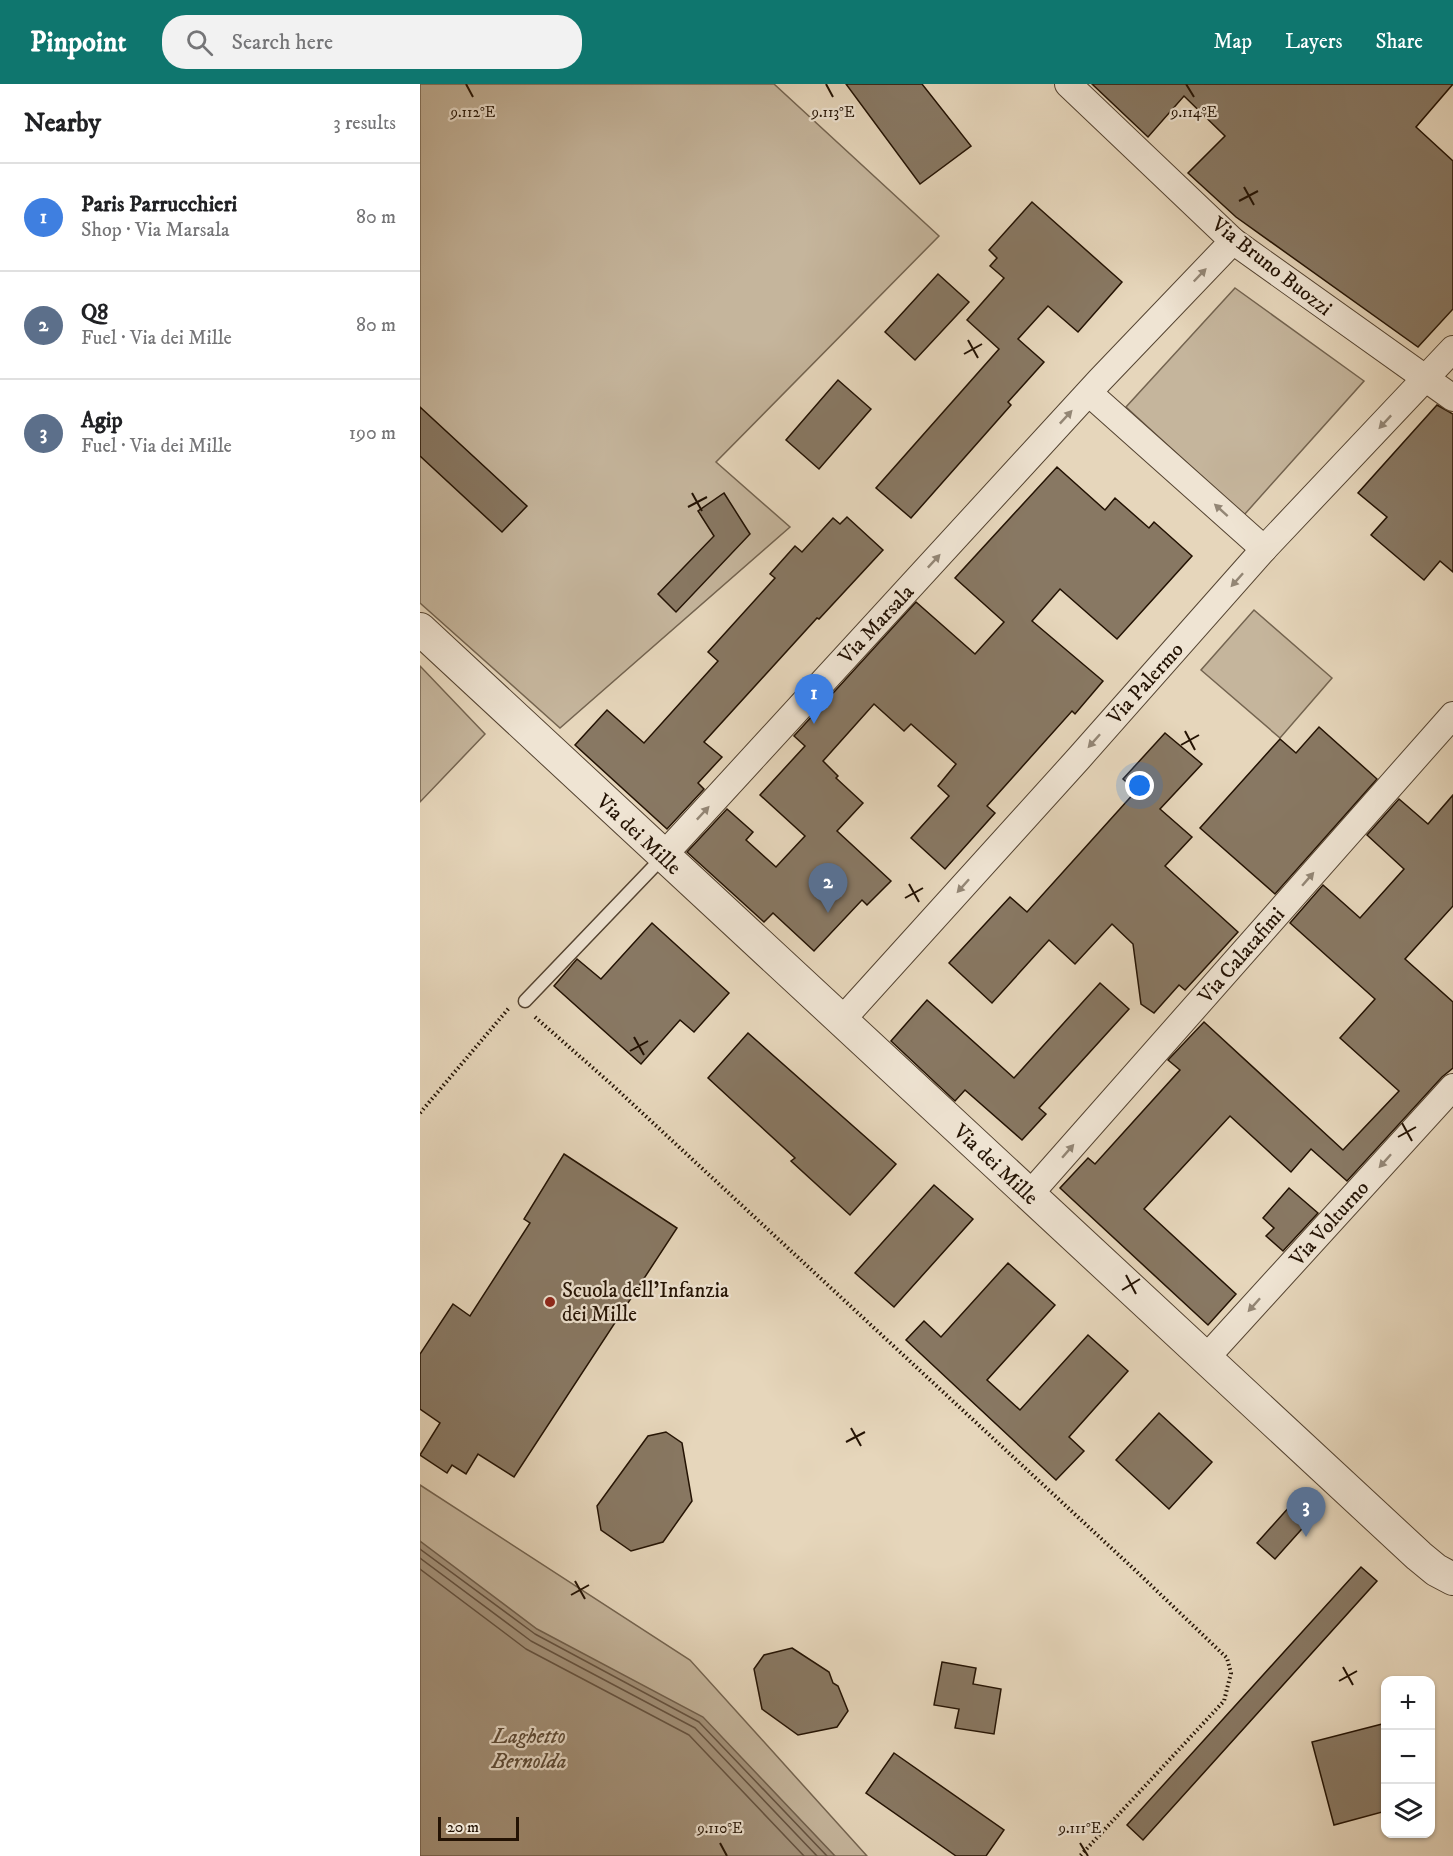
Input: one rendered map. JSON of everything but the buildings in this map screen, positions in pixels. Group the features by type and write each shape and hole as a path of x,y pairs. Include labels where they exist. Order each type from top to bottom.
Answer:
{"street":[{"name":"Via Bruno Buozzi","path":"1072,88 1233,241 1453,398"},
{"name":"Via Marsala","path":"663,856 1089,393 1233,241"},
{"name":"Via Palermo","path":"841,1021 1264,549 1453,349"},
{"path":"1089,393 1264,549"},
{"name":"Via dei Mille","path":"420,629 1205,1359 1424,1560 1453,1579"},
{"name":"Via Calatafimi","path":"1029,1195 1453,715"},
{"name":"Via Volturno","path":"1205,1359 1453,1087"}],"lane":[{"path":"520,1000 663,856"}],"path":[{"path":"420,1113 520,1000"},
{"path":"533,1015 610,1083 1126,1562 1227,1659 1231,1674 1224,1701 1080,1856"}],"shaded area":[{"path":"420,84 774,84 939,236 716,462 790,527 560,728 420,603"},
{"path":"1235,288 1364,381 1244,515 1126,407"},
{"path":"1254,610 1332,678 1280,738 1201,670"},
{"path":"420,666 485,734 420,802"},
{"name":"Laghetto Bernolda","path":"420,1485 690,1660 867,1856 420,1856"}],"water":[{"name":"Laghetto Bernolda","path":"420,1541 537,1629 703,1717 835,1856 420,1856"}],"place":[{"name":"Paris Parrucchieri","path":"814,724"},
{"name":"Q8","path":"828,913"},
{"name":"Scuola dell'Infanzia dei Mille","path":"550,1302"},
{"name":"Agip","path":"1306,1537"}]}
